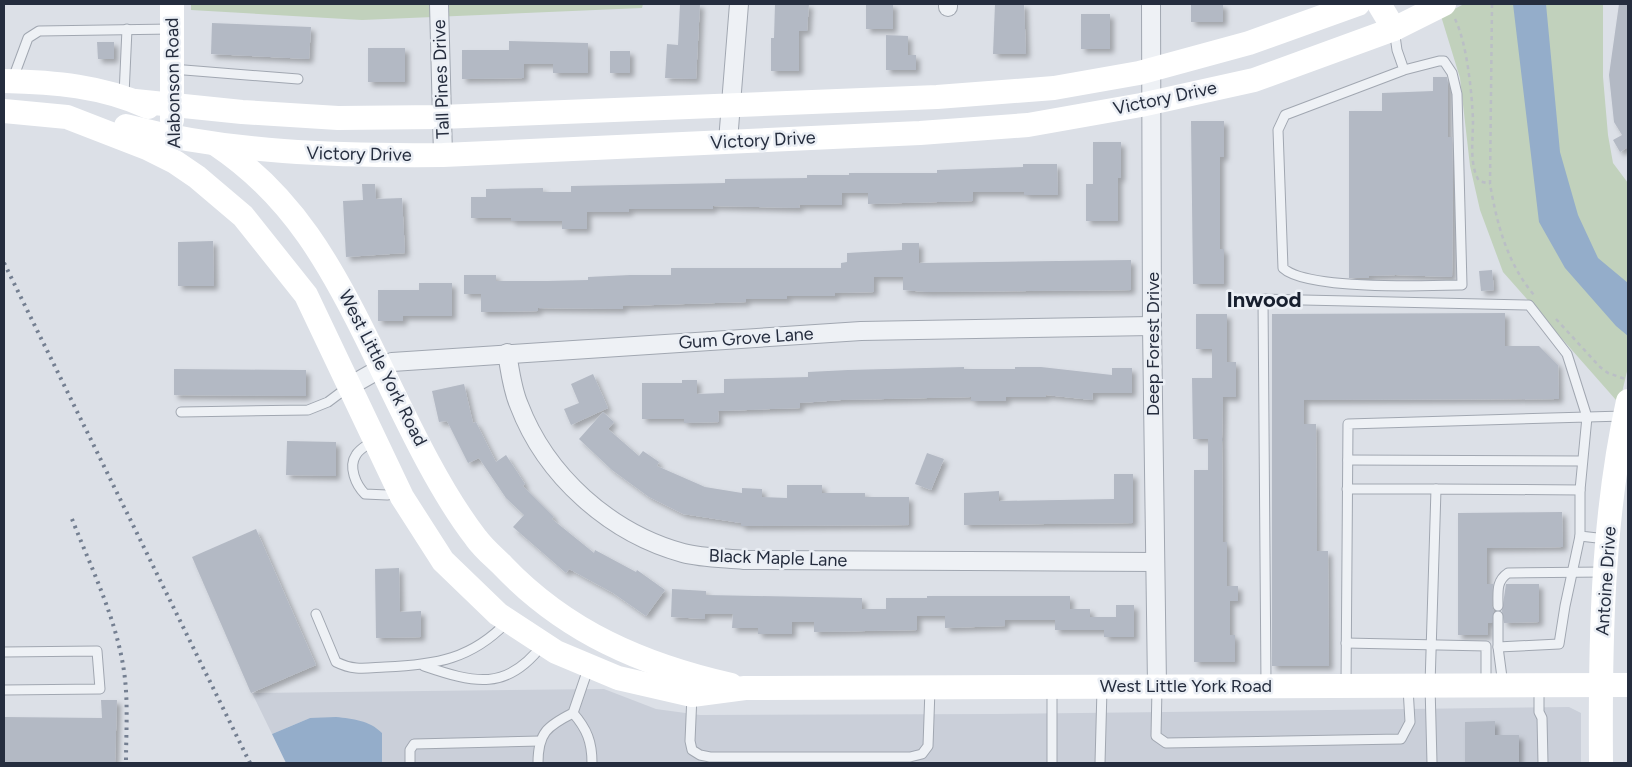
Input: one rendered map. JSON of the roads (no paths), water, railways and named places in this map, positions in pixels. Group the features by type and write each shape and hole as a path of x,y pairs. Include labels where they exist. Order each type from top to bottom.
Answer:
{"main road":[{"name":"Alabonson Road","path":"172,4 172,121 175,162"},
{"name":"Victory Drive","path":"67,117 83,116 172,121 440,117 937,97 1054,88 1152,69 1248,43 1358,4"},
{"path":"1379,4 1394,29"},
{"name":"Victory Drive","path":"130,99 219,146 295,153 372,156 443,155 920,133 1028,125 1254,80 1394,29 1444,4"},
{"path":"8,81 73,84 130,99"},
{"name":"West Little York Road","path":"4,111 67,117 147,148 175,162 244,216 306,295 348,387 400,493 443,561 498,614 508,621 556,652 618,678 693,686 744,688 1157,685 1628,685"},
{"name":"West Little York Road","path":"219,146 278,196 308,234 339,282 442,486 476,539 522,586 573,625 693,686"},
{"path":"278,196 276,176 280,165 295,153"},
{"name":"Antoine Drive","path":"1601,763 1600,685 1606,572 1613,481 1627,408"},
{"path":"589,666 601,640"}],"street":[{"name":"Tall Pines Drive","path":"439,4 440,117 443,155"},
{"path":"728,141 729,106 740,4"},
{"name":"Deep Forest Drive","path":"1151,4 1152,326 1157,685"},
{"name":"Gum Grove Lane","path":"348,387 392,362 507,353 861,331 1152,326"},
{"name":"Black Maple Lane","path":"507,353 518,404 530,430 551,463 570,486 608,519 639,536 684,553 744,560 1155,562"}],"lane":[{"path":"127,29 130,99"},
{"path":"8,81 28,38 39,30 172,29"},
{"path":"1394,29 1397,50 1404,70"},
{"path":"1439,60 1444,62 1452,73 1458,114 1462,285 1375,286 1290,274 1283,268 1278,130 1285,116 1404,70 1439,60"},
{"path":"172,69 298,79"},
{"path":"1266,686 1263,299 1529,305 1567,354 1587,417 1580,490 1580,536 1559,644 1498,647"},
{"path":"181,412 308,410 328,402 348,387"},
{"path":"1346,685 1348,424 1587,417 1627,408"},
{"path":"374,440 356,453 352,463 357,486 365,494 387,495 400,493"},
{"path":"1348,460 1582,461"},
{"path":"1348,489 1580,490"},
{"path":"1157,685 1155,704 1156,736 1166,743 1401,739 1410,722 1419,685 1433,645 1436,489"},
{"path":"1580,536 1609,539"},
{"path":"1498,606 1498,584 1501,577 1508,573 1606,572"},
{"path":"316,614 336,662 350,669 424,666 470,651 496,634 508,621"},
{"path":"1495,685 1498,616"},
{"path":"1346,642 1486,646 1495,685"},
{"path":"424,666 463,679 491,680 514,673 533,659 544,644"},
{"path":"4,652 97,651 100,689 4,690"},
{"path":"538,763 540,741 548,728 573,713 589,666"},
{"path":"1419,685 1432,763"},
{"path":"1539,685 1543,763"},
{"path":"693,686 690,741 692,750 700,755 710,757 910,757 922,754 928,746 930,687"},
{"path":"1052,686 1052,763"},
{"path":"1100,763 1102,686"},
{"path":"573,713 587,731 592,746 592,763"},
{"path":"410,763 410,750 414,744 540,741"}],"water":[{"path":"1513,4 1546,4 1560,152 1578,215 1598,258 1628,283 1628,336 1616,326 1565,268 1539,222"},
{"path":"336,717 372,725 382,733 382,763 286,763 272,734 310,718"}],"railway":[{"path":"4,263 250,763"},
{"path":"72,519 104,598 122,658 126,700 126,763"}],"district":[{"name":"Inwood","path":"1264,299"}]}
